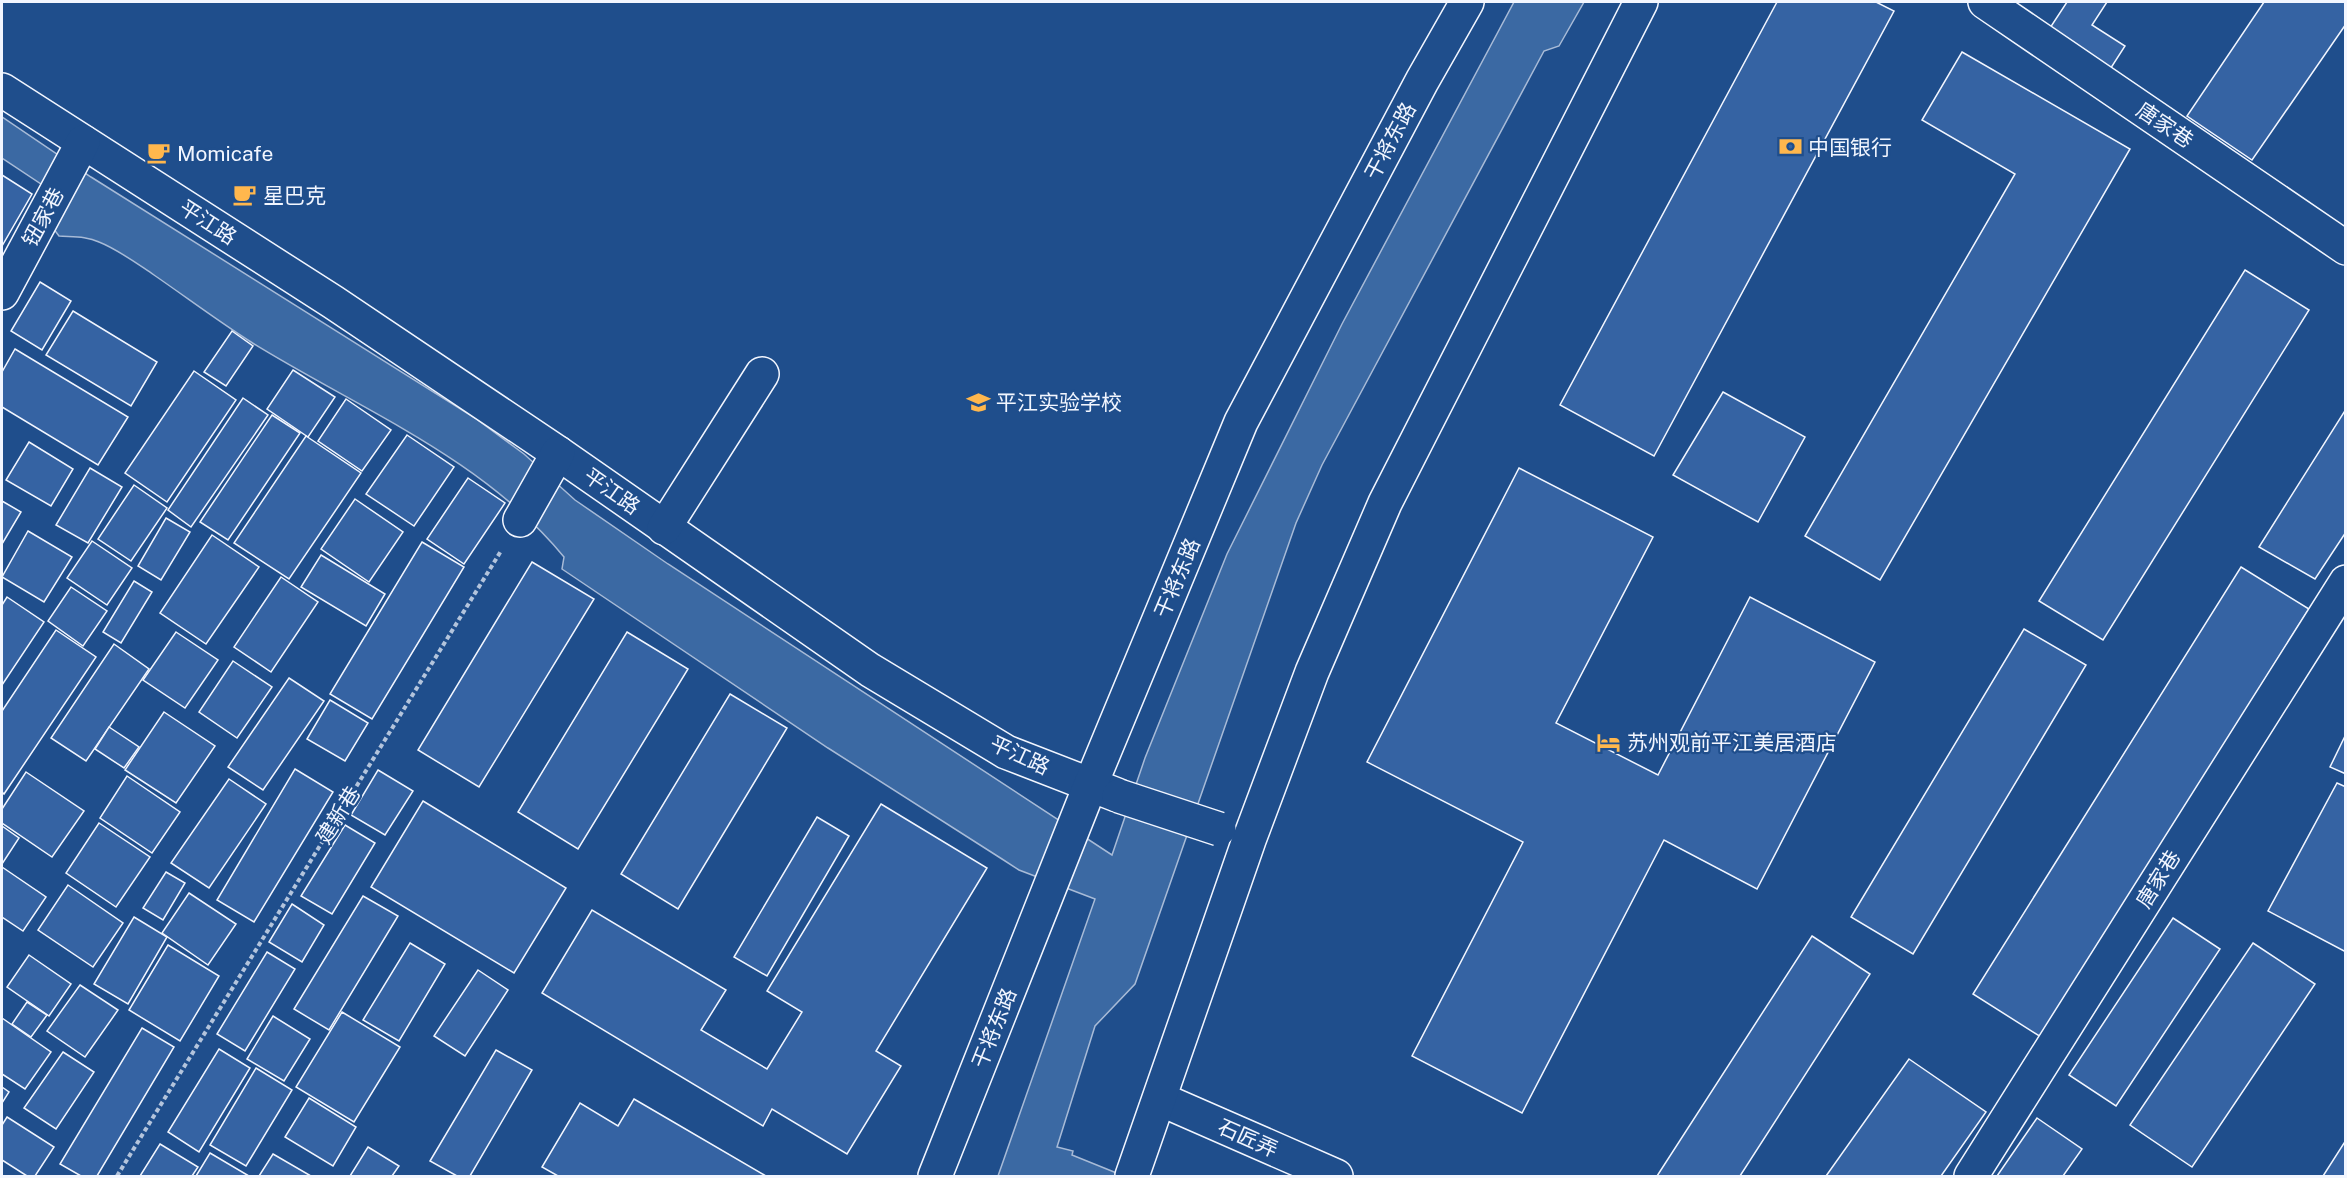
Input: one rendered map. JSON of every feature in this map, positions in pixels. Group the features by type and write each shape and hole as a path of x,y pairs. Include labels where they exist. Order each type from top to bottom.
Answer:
{"street":[{"name":"干将东路","path":"935,1176 1046,897 1097,796 1241,422 1422,81 1467,2"},
{"path":"1132,1176 1249,840 1312,672 1385,503 1641,2"},
{"name":"唐家巷","path":"1985,2 2346,248"},
{"name":"平江路","path":"2,90 80,147 333,302 554,460 664,528 870,670 1006,752 1097,796 1219,829 1249,840"},
{"name":"钮家巷","path":"2,292 80,147"},
{"path":"664,528 762,374"},
{"path":"520,520 554,460"},
{"name":"唐家巷","path":"1971,1176 2346,582"},
{"name":"石匠弄","path":"1160,1099 1336,1176"}],"path":[{"name":"建新巷","path":"117,1176 520,520"}],"water":[{"path":"1514,2 1584,2 1559,46 1544,51 1322,465 1296,523 1135,984 1095,1026 1057,1147 1073,1151 1072,1155 1124,1176 998,1176 1095,899 1019,870 828,748 562,569 564,557 531,522 496,491 417,437 251,342 106,245 80,237 59,236 53,228 65,200 2,158 2,117 91,177 475,418 524,454 575,500 668,564 1112,855 1145,758 1227,554 1342,324"}],"building":[{"path":"1777,2 1876,2 1894,11 1654,456 1560,405"},
{"path":"2067,2 2107,2 2092,25 2125,46 2107,74 2046,34"},
{"path":"2264,2 2346,2 2346,24 2252,160 2187,116"},
{"path":"1962,52 2130,149 1880,580 1805,536 2015,174 1922,120"},
{"path":"2,175 32,194 2,246"},
{"path":"2245,270 2309,310 2103,640 2039,601"},
{"path":"40,282 71,301 42,350 11,331"},
{"path":"73,311 157,362 131,406 46,355"},
{"path":"232,331 253,346 226,386 204,372"},
{"path":"15,349 128,417 98,465 2,407 2,372"},
{"path":"293,370 335,397 308,437 267,409"},
{"path":"194,371 236,400 167,502 125,473"},
{"path":"1723,392 1805,437 1758,522 1673,475"},
{"path":"243,398 268,415 191,527 168,510"},
{"path":"346,399 391,430 362,471 318,441"},
{"path":"2346,409 2346,532 2315,579 2259,547"},
{"path":"272,415 300,433 228,540 200,522"},
{"path":"407,435 454,467 414,526 366,494"},
{"path":"306,436 361,473 289,579 234,543"},
{"path":"29,442 73,469 51,506 6,480"},
{"path":"90,468 122,487 88,543 56,525"},
{"path":"1519,468 1653,537 1556,723 1658,775 1750,597 1875,662 1757,889 1664,840 1522,1113 1412,1056 1523,842 1367,762"},
{"path":"468,478 505,503 464,564 427,539"},
{"path":"134,485 167,508 131,561 98,539"},
{"path":"355,499 403,532 369,582 321,549"},
{"path":"2,501 21,512 2,544"},
{"path":"166,518 190,532 161,580 138,566"},
{"path":"28,531 72,557 44,602 2,577"},
{"path":"212,535 259,567 206,644 160,613"},
{"path":"92,541 132,568 107,605 67,578"},
{"path":"422,542 464,567 372,719 330,694"},
{"path":"321,555 385,594 366,626 301,587"},
{"path":"532,562 594,599 479,787 418,750"},
{"path":"2241,567 2309,609 2041,1037 1973,994"},
{"path":"281,577 318,602 271,672 234,647"},
{"path":"134,581 152,592 121,643 103,632"},
{"path":"71,587 107,611 83,646 48,621"},
{"path":"7,597 44,622 2,685 2,605"},
{"path":"2024,629 2086,665 1913,954 1851,917"},
{"path":"56,630 96,657 4,794 2,792 2,711"},
{"path":"176,632 218,660 185,708 143,680"},
{"path":"627,632 688,669 578,849 518,812"},
{"path":"114,644 149,669 86,761 51,738"},
{"path":"233,661 272,687 237,738 199,712"},
{"path":"289,678 324,701 263,790 228,767"},
{"path":"730,694 787,728 678,909 621,874"},
{"path":"330,700 368,723 345,761 307,739"},
{"path":"164,712 215,746 176,803 125,770"},
{"path":"109,727 139,747 124,768 95,749"},
{"path":"2346,734 2346,774 2330,767"},
{"path":"295,769 333,792 254,922 217,900"},
{"path":"378,770 413,791 385,835 351,815"},
{"path":"26,772 84,811 52,857 2,823 2,809"},
{"path":"127,776 180,812 152,853 100,818"},
{"path":"229,779 266,804 209,888 171,863"},
{"path":"2337,783 2346,787 2346,952 2268,911"},
{"path":"423,801 566,888 514,973 371,887"},
{"path":"881,804 987,868 876,1051 901,1066 847,1154 772,1109 763,1126 542,993 592,910 726,990 701,1030 767,1069 802,1012 767,991"},
{"path":"817,817 849,836 767,976 734,957"},
{"path":"99,823 150,857 116,907 66,873"},
{"path":"345,825 375,843 332,914 301,896"},
{"path":"2,826 19,838 2,864"},
{"path":"2,867 46,897 23,931 2,917"},
{"path":"166,872 185,883 163,920 143,908"},
{"path":"68,885 123,923 93,967 38,930"},
{"path":"189,893 236,924 208,965 162,933"},
{"path":"363,896 398,916 329,1030 294,1009"},
{"path":"292,904 324,925 302,962 269,942"},
{"path":"134,917 167,937 128,1004 94,984"},
{"path":"2173,918 2220,949 2116,1106 2069,1075"},
{"path":"1812,936 1870,974 1740,1176 1657,1176"},
{"path":"410,943 445,964 399,1041 363,1020"},
{"path":"2253,943 2315,984 2192,1167 2130,1125"},
{"path":"168,945 219,976 180,1041 129,1010"},
{"path":"267,952 295,969 245,1051 217,1034"},
{"path":"29,955 71,984 49,1016 7,987"},
{"path":"478,970 508,990 465,1056 434,1036"},
{"path":"80,985 118,1010 85,1057 47,1031"},
{"path":"27,1002 47,1015 31,1037 12,1024"},
{"path":"342,1012 400,1047 354,1122 296,1087"},
{"path":"273,1016 310,1039 284,1081 247,1059"},
{"path":"2,1018 51,1052 25,1089 2,1074"},
{"path":"142,1028 174,1047 97,1176 81,1176 60,1164"},
{"path":"219,1049 250,1068 199,1152 168,1132"},
{"path":"496,1050 532,1070 470,1176 457,1176 430,1161"},
{"path":"63,1052 94,1072 56,1129 24,1108"},
{"path":"1909,1059 1986,1112 1941,1176 1826,1176"},
{"path":"256,1068 292,1090 246,1166 210,1145"},
{"path":"2,1087 9,1092 2,1103"},
{"path":"309,1098 356,1127 333,1166 285,1137"},
{"path":"634,1099 766,1176 558,1176 542,1167 580,1103 618,1126"},
{"path":"7,1117 54,1147 35,1176 27,1176 2,1160 2,1125"},
{"path":"2037,1118 2082,1149 2063,1176 1997,1176"},
{"path":"2346,1140 2346,1176 2323,1176"},
{"path":"160,1144 198,1167 192,1176 140,1176"},
{"path":"368,1147 399,1166 392,1176 350,1176"},
{"path":"210,1153 249,1176 196,1176"},
{"path":"273,1154 311,1176 259,1176"}],"place":[{"name":"中国银行","path":"1790,147"},
{"name":"Momicafe","path":"159,153"},
{"name":"星巴克","path":"245,195"},
{"name":"平江实验学校","path":"978,402"},
{"name":"苏州观前平江美居酒店","path":"1609,742"}]}
